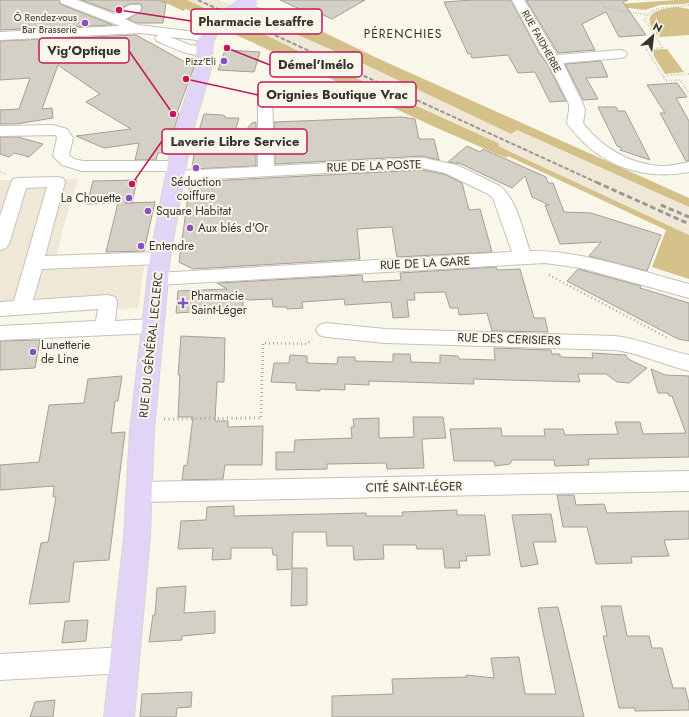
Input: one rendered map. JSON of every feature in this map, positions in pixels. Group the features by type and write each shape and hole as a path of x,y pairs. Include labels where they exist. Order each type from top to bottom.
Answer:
{"main road":[{"path":"205,44 217,25 251,1"},
{"name":"RUE DU GÉNÉRAL LECLERC","path":"119,717 135,568 143,420 158,268 182,137 203,68 205,44"}],"street":[{"path":"66,0 180,46 205,44"},
{"name":"RUE FAIDHERBE","path":"518,0 547,52 556,65 576,104 577,110 574,121 576,125 593,143 610,154 633,165 655,170 675,170 689,167"},
{"path":"115,19 135,8"},
{"path":"0,36 141,29"},
{"path":"556,65 623,60"},
{"path":"265,91 266,172"},
{"name":"RUE DE LA POSTE","path":"0,131 53,130 62,132 65,138 61,156 64,160 74,165 95,167 175,171 266,172 423,164 442,166 481,184 500,195 505,204 520,258"},
{"path":"0,244 19,183 57,182 22,307"},
{"name":"RUE DE LA GARE","path":"34,263 158,268 550,258 581,262 689,291"},
{"path":"0,309 108,302 105,328"},
{"path":"0,333 153,326"},
{"name":"RUE DES CERISIERS","path":"326,330 385,336 632,344 671,359 689,363"},
{"name":"CITÉ SAINT-LÉGER","path":"139,492 689,481"},
{"path":"0,667 125,660"}],"path":[{"path":"600,0 606,8 646,15"},
{"path":"689,5 668,6 651,10 646,15 645,20 662,48 646,49 662,76 666,81 680,80 689,94"},
{"path":"662,76 689,74"},
{"path":"520,258 670,339"},
{"path":"143,420 261,418 263,343 306,344 326,330"}],"shaded area":[{"path":"160,0 187,0 218,14 210,20 186,9 183,11"},
{"path":"187,0 219,0 364,64 511,134 517,130 689,207 689,235 498,146 500,144 434,113 319,61 239,22"},
{"path":"689,0 689,3 660,5 645,10 621,7 619,4"},
{"path":"256,7 288,15 377,58 689,198 689,207 517,130 511,134 364,64 248,13"},
{"path":"677,7 689,9 689,35 659,37 650,23 652,14 662,9"},
{"path":"239,22 319,61 500,144 498,146 689,235 689,279 652,267 666,230 508,156 506,158 437,128 232,33 234,31 228,29"},
{"path":"667,49 684,72 665,74 650,50"},
{"path":"78,179 63,228 56,259 146,254 138,308 0,316 0,180"}],"building":[{"path":"0,0 59,0 60,4 113,25 0,30"},
{"path":"81,0 159,0 166,3 163,23 136,23 128,19 141,11 141,4 129,4 114,12"},
{"path":"280,0 365,0 332,19 319,13 315,16"},
{"path":"511,0 539,53 548,65 566,101 550,102 535,72 518,73 508,55 472,58 470,53 468,54 444,2"},
{"path":"526,0 628,0 623,2 646,35 619,37 606,12 582,24 595,50 558,53"},
{"path":"136,35 194,67 177,113 179,113 168,153 158,153 156,160 135,160 139,143 104,148 76,136 131,129 86,102 100,94 58,65 42,109 52,108 53,118 16,124 0,124 0,110 19,109 30,78 0,80 0,41"},
{"path":"225,50 260,52 254,72 218,70"},
{"path":"601,61 608,77 586,78 598,99 583,100 565,64"},
{"path":"677,83 687,97 676,98 689,121 689,161 686,161 660,113 665,113 647,85"},
{"path":"598,107 616,107 618,111 625,111 650,160 620,150 622,148 617,146"},
{"path":"204,114 222,115 225,116 225,118 239,118 230,148 252,123 256,122 256,166 192,169 194,153 190,153 192,137 194,132 198,134"},
{"path":"402,117 415,119 419,139 434,139 439,160 423,156 275,164 274,122"},
{"path":"0,137 18,137 43,144 29,157 14,153 9,157 0,154"},
{"path":"467,146 480,152 483,149 546,177 548,183 553,183 564,212 591,213 661,235 647,271 589,256 601,242 560,244 545,205 549,205 532,197 525,176 512,188 457,162 458,164 448,162"},
{"path":"423,170 444,174 462,183 469,210 480,209 492,252 397,257 392,227 357,229 360,259 193,269 179,262 190,182"},
{"path":"137,180 132,203 155,202 144,251 106,252 118,203 87,204 93,181"},
{"path":"496,267 497,270 520,269 534,318 545,318 548,332 492,331 487,313 459,315 458,308 450,308 445,292 414,293 415,300 407,300 409,317 393,318 391,302 345,305 344,299 302,302 303,308 287,309 287,307 273,307 272,299 248,300 243,298 243,309 176,313 178,291 227,289 217,283 362,275 363,282 401,280 400,273"},
{"path":"578,269 641,286 640,288 689,303 689,341 678,339 567,281"},
{"path":"181,336 225,338 224,382 217,382 215,421 228,421 228,427 263,426 262,465 225,465 223,479 182,480 184,465 187,466 193,417 178,417 180,375 178,375"},
{"path":"40,340 35,368 0,370 0,341"},
{"path":"494,348 551,350 552,354 560,354 560,357 593,358 592,353 626,355 628,359 647,368 629,383 617,382 606,374 578,374 580,382 473,379 474,384 369,381 369,385 345,384 345,390 320,389 320,391 296,390 296,383 271,382 274,363 289,363 290,355 307,356 307,363 337,364 338,357 355,357 355,361 393,362 393,354 410,354 411,362 440,363 440,355 458,356 459,359 495,360"},
{"path":"651,369 665,375 689,376 689,457 588,459 589,465 555,466 554,460 512,460 510,464 495,466 494,461 454,461 450,429 501,428 502,436 545,436 544,429 563,429 565,435 618,434 615,422 640,422 643,434 686,433 672,396 669,396 668,393 658,393"},
{"path":"122,376 118,401 115,401 111,433 125,432 109,560 74,562 69,602 29,604 41,543 48,542 56,497 53,497 54,486 0,490 0,465 39,462 49,405 84,403 88,379"},
{"path":"413,417 443,417 446,438 422,439 424,468 387,469 386,463 327,464 327,469 276,470 276,452 294,452 295,440 352,438 351,427 354,427 353,419 379,418 379,438 414,437"},
{"path":"557,495 574,495 576,505 604,504 607,513 689,511 689,539 664,540 669,556 631,557 632,563 596,564 587,527 563,527"},
{"path":"234,506 234,516 366,513 366,516 403,516 402,512 457,510 457,515 485,515 490,555 466,556 467,561 459,561 460,568 445,568 443,549 417,549 416,545 383,545 384,559 354,560 353,546 327,546 326,532 293,532 292,568 307,568 307,605 291,606 292,569 277,570 277,555 273,555 272,548 231,548 231,559 212,560 213,548 178,549 181,521 206,520 207,507"},
{"path":"551,514 556,542 533,542 538,564 521,567 512,515"},
{"path":"186,586 184,613 215,611 215,633 182,636 182,640 149,642 153,615 155,615 157,588"},
{"path":"601,606 621,606 627,636 649,636 652,648 662,648 673,688 685,688 689,703 689,710 635,711 635,708 619,708 603,636 607,636"},
{"path":"558,607 584,717 332,717 332,696 393,694 392,679 467,677 466,675 494,678 491,658 519,657 525,694 556,694 538,608"},
{"path":"88,620 86,641 62,643 65,621"},
{"path":"192,692 191,707 177,708 176,717 140,717 142,694"},
{"path":"55,700 53,717 30,717 35,702"}],"railway":[{"path":"198,0 598,183"},
{"path":"596,182 689,224"},
{"path":"661,205 689,217"}],"place":[{"name":"Pharmacie Lesaffre","path":"119,10"},
{"name":"Ô Rendez-vous Bar Brasserie","path":"85,23"},
{"name":"Démel'Imélo","path":"227,48"},
{"name":"Pizz'Eli","path":"224,61"},
{"name":"Orignies Boutique Vrac","path":"186,79"},
{"name":"Vig'Optique","path":"173,114"},
{"name":"Séduction coiffure","path":"196,168"},
{"name":"Laverie Libre Service","path":"132,184"},
{"name":"La Chouette","path":"129,198"},
{"name":"Square Habitat","path":"148,211"},
{"name":"Aux blés d'Or","path":"190,228"},
{"name":"Entendre","path":"141,246"},
{"name":"Pharmacie Saint-Léger","path":"183,303"},
{"name":"Lunetterie de Line","path":"33,352"}],"district":[{"name":"PÉRENCHIES","path":"403,34"}]}
